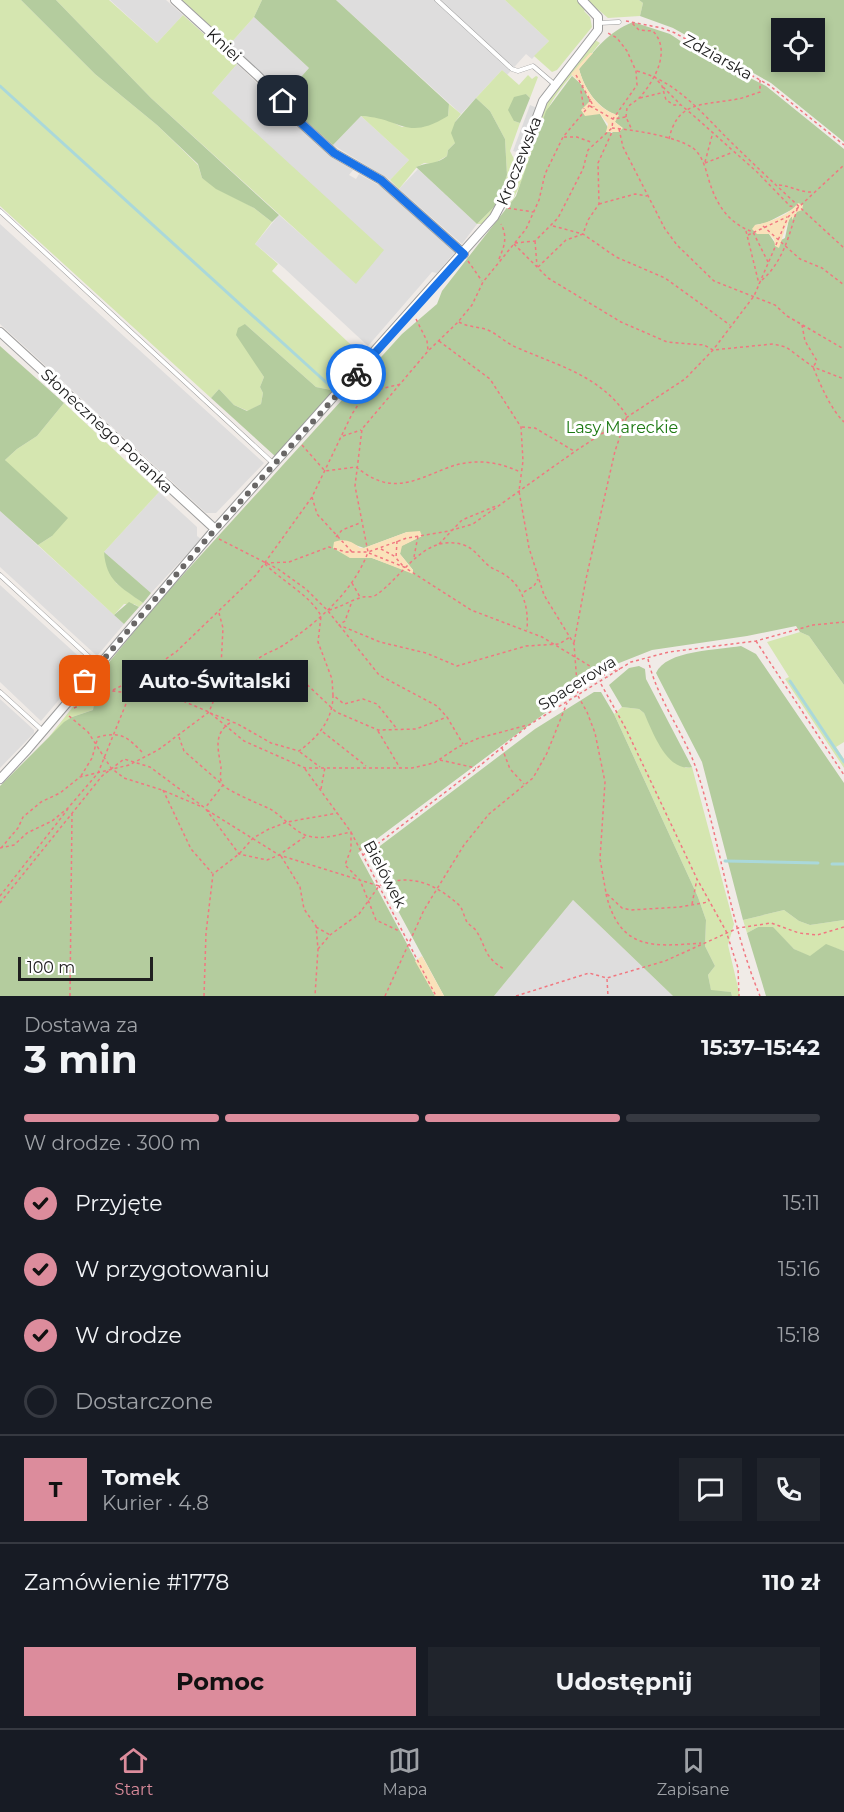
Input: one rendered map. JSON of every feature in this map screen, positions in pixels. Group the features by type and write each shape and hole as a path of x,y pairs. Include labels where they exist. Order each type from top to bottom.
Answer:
{"street":[{"name":"Kniei","path":"175,0 257,75 301,123 334,153 381,180 464,254"},
{"path":"582,0 595,13 599,22"},
{"name":"Kroczewska","path":"0,779 213,532 464,254 494,217 502,205 543,101 554,84 595,35 599,22"},
{"name":"Słonecznego Poranka","path":"0,332 213,532"}],"lane":[{"path":"437,0 512,69 518,71 533,66 554,84"},
{"path":"599,22 619,22"},
{"path":"0,211 275,464"},
{"path":"0,575 98,665"},
{"path":"0,692 43,731"}],"path":[{"path":"630,21 639,30 653,31 662,28"},
{"name":"Zdziarska","path":"619,22 630,21 662,28 760,80 844,146"},
{"path":"599,22 607,34 617,38 627,51 636,71 637,85 613,118 612,128"},
{"path":"637,22 639,30"},
{"path":"631,128 626,117 627,108 640,98 661,59 662,45 653,31"},
{"path":"636,71 654,75 696,105 797,206 844,248"},
{"path":"574,73 595,108"},
{"path":"654,75 681,105 757,172 790,206 797,206"},
{"path":"669,140 675,120 687,110 696,105 732,100 760,92 760,80"},
{"path":"583,85 581,91 584,110"},
{"path":"662,86 662,93 674,105 681,105"},
{"path":"640,98 662,93"},
{"path":"342,436 362,429 428,351 472,305 483,282 526,229 545,174 563,137 589,106 590,99"},
{"path":"589,106 613,118 626,117"},
{"path":"514,243 535,241 553,225 583,170 592,143 612,128 631,128 694,149 704,163 715,194 728,219 745,230 753,232 768,262"},
{"path":"608,131 619,129"},
{"path":"619,129 623,147 664,229 707,274 725,286 734,287 775,305 844,349"},
{"path":"583,234 588,220 599,204 598,163 612,132"},
{"path":"704,163 713,132"},
{"path":"563,137 577,137 592,143"},
{"path":"704,163 732,152"},
{"path":"265,563 297,560 329,547 353,553 368,552 418,535 449,531 473,524 574,452 685,379 713,350 754,296 788,217 797,206 844,165"},
{"path":"778,185 789,186 799,192 813,192"},
{"path":"599,204 635,194 648,196"},
{"path":"502,205 518,212 533,212"},
{"path":"760,282 772,271 786,245 797,206"},
{"path":"494,217 505,230 505,244 497,263"},
{"path":"748,235 763,226 788,217"},
{"path":"553,225 583,234 616,257 665,278 732,326"},
{"path":"763,226 800,259 822,268 844,285"},
{"path":"745,230 759,285"},
{"path":"537,267 566,240 583,234"},
{"path":"535,241 537,267"},
{"path":"514,243 548,278 621,322 667,342 704,345 713,350 773,344 786,347 813,368 844,378"},
{"path":"775,250 782,250"},
{"path":"464,254 483,282"},
{"path":"412,310 427,341 428,351"},
{"path":"458,322 468,327 486,329 509,344 569,368 593,381 614,399 627,416"},
{"path":"802,324 805,341 817,361 813,368"},
{"path":"438,341 490,379 521,427 519,491 529,548 541,587 574,644"},
{"path":"720,341 727,349"},
{"path":"61,710 75,708 136,679 176,652 219,612 265,563 312,498 366,393 377,356 375,353"},
{"path":"813,368 831,406 844,422"},
{"path":"366,393 402,384"},
{"path":"627,416 615,451 586,579 573,657 578,696 587,711 595,734 604,782 600,859 611,914 623,930 636,941 660,947 704,943"},
{"path":"521,427 535,428 574,452"},
{"path":"220,685 232,682 260,657 280,648 328,610 352,582 368,552 360,523 355,486 362,429"},
{"path":"297,440 311,452 326,471"},
{"path":"326,471 356,467 367,476 399,485 464,463 484,461 506,465 521,472"},
{"path":"312,498 317,514 353,553"},
{"path":"328,610 351,604 360,598 375,596 414,558 439,545 449,531 470,514 498,505"},
{"path":"336,537 342,530 356,527 360,523"},
{"path":"356,527 363,533"},
{"path":"213,532 291,578 328,610 379,675 437,706 447,717 464,745"},
{"path":"414,558 418,535"},
{"path":"396,558 397,541"},
{"path":"439,545 464,545 474,550 483,561 502,572 523,592 528,614 526,630"},
{"path":"380,549 396,558 404,567"},
{"path":"368,552 404,567 471,610 526,630 609,678"},
{"path":"265,563 281,580 312,602 321,616 318,642 332,679 333,695 322,732 299,751"},
{"path":"523,592 534,586 538,579"},
{"path":"352,582 360,598"},
{"path":"534,586 541,587"},
{"path":"339,625 345,621 351,604"},
{"path":"80,777 135,761 179,737 209,712 219,694 220,685 222,628 219,612"},
{"name":"Spacerowa","path":"363,855 529,725 621,669 669,652 756,640 805,627 844,622"},
{"path":"339,625 380,642 426,653 457,666 526,646 554,646 570,637"},
{"path":"756,640 844,775"},
{"path":"647,658 658,695 697,770 738,928 760,996"},
{"path":"600,673 621,669"},
{"path":"112,691 130,691 176,698 219,694 286,670 298,676 331,707 354,721 378,730 416,729 447,717"},
{"path":"1,895 98,773 124,714 136,679"},
{"path":"601,682 626,729 708,902 726,932 738,968 739,996"},
{"path":"333,695 345,704 363,699 377,704 397,730"},
{"path":"176,698 272,743 299,751 320,767"},
{"path":"385,996 408,941 464,845 489,814 533,778 547,753 567,703"},
{"path":"61,710 87,732 111,768 124,778 162,790 205,808 231,847 239,854 267,860 279,855 306,835"},
{"path":"209,712 262,752 305,768 400,769 440,760 479,738 529,725"},
{"path":"224,785 216,743 225,726 231,722"},
{"path":"378,730 388,753 400,769"},
{"path":"322,732 368,767"},
{"path":"0,848 34,807 60,793 80,777 92,758 98,737 115,733 127,738 145,755"},
{"path":"179,737 184,751 224,785 238,792 253,804 269,808 306,835 324,838 351,832 351,849 345,865 360,880 376,920 397,930 401,929"},
{"path":"502,748 510,769 524,785"},
{"path":"0,903 72,812 111,768 124,759 150,767 205,808 279,855 379,886 406,879 424,882 439,888 460,906 467,921 477,932 483,949 492,961 504,969"},
{"path":"440,760 477,768"},
{"path":"321,790 325,767"},
{"name":"Bielówek","path":"305,768 351,832 436,996"},
{"path":"205,808 224,785"},
{"path":"162,790 191,849 213,874"},
{"path":"0,848 14,845 27,833 52,821 68,808"},
{"path":"70,996 72,812"},
{"path":"204,996 206,933 213,874 239,854 253,838 287,822 338,813"},
{"path":"279,855 300,887 304,909 316,926 330,935"},
{"path":"692,905 697,879"},
{"path":"318,949 330,935 359,914 379,886"},
{"path":"1,895 8,893"},
{"path":"606,893 622,908 631,910 708,902"},
{"path":"516,996 589,973 607,978 665,961 738,928 771,923 804,935 817,935 844,927"},
{"path":"315,996 318,949 316,926"},
{"path":"607,978 608,996"}],"shaded area":[{"path":"110,0 166,0 183,15 157,43"},
{"path":"336,0 505,0 549,41 532,59 526,54 507,75 502,70 461,114"},
{"path":"254,17 309,68 285,95 230,44"},
{"path":"237,64 276,101 300,129 331,157 353,170 349,175 356,179 359,174 382,187 455,252 437,273 432,272 368,346 255,244 279,215 356,283 212,93"},
{"path":"530,105 537,108 520,153 513,151"},
{"path":"361,116 409,160 390,180 333,145"},
{"path":"418,169 477,224 462,244 399,189"},
{"path":"0,224 264,463 216,513 206,513 0,324"},
{"path":"159,492 197,527 197,536 201,539 151,593 104,552"},
{"path":"0,511 124,624 97,656 0,567"},
{"path":"0,585 85,662 86,668 41,721 0,682"},
{"path":"0,699 34,730 34,733 0,768"},
{"path":"573,900 673,996 494,996"}],"green space":[{"path":"0,0 21,0 95,74 157,125 198,165 202,178 254,208 272,222 255,244 278,264 272,271 363,356 336,394 331,390 316,387 245,324 257,366 264,377 260,387 263,393 261,404 248,411 234,405 219,389 211,398 0,206"},
{"path":"21,0 56,0 151,98 279,215 272,222 254,208 216,189 202,178 198,164 157,125 95,74"},
{"path":"56,0 109,0 157,43 183,15 237,64 212,93 384,250 356,284 151,98"},
{"path":"182,0 262,0 254,17 230,44"},
{"path":"262,0 336,0 449,104 448,116 434,124 412,128 361,116 333,145 306,121 285,95 309,68 254,17"},
{"path":"505,0 577,0 586,9 584,11 590,17 592,27 557,70 552,72 534,56 549,41"},
{"path":"587,0 639,0 643,3 640,16 608,18"},
{"path":"639,0 844,0 844,142 771,83 673,28 640,16 643,3"},
{"name":"Lasy Mareckie","path":"633,22 670,34 691,48 766,86 844,149 844,685 809,636 800,632 796,626 747,636 652,650 604,669 358,853 435,996 0,996 0,786 64,722 93,710 94,703 87,689 161,599 402,334 437,304 442,291 516,196 546,111 572,76 582,85 590,101 587,105 600,114 611,133 622,128 615,122 614,114 592,96 579,69 603,42","holes":["795,208 799,210 789,219 785,238 775,243 769,234 764,233 755,225 766,223","407,532 422,536 401,546 400,554 413,573 372,558 350,558 341,540 364,548"]},
{"path":"595,40 600,43 565,84 547,111 521,183 509,206 548,100"},
{"path":"502,70 519,85 528,75 532,79 538,77 530,98 526,94 514,121 520,123 510,151 516,163 497,203 507,175 505,139 490,111 476,98"},
{"path":"526,94 530,98 520,123 514,121 508,110 514,97"},
{"path":"476,98 490,111 505,139 507,175 497,204 477,224 416,167 447,156 448,150 455,143 451,133 455,122"},
{"path":"449,104 461,114 455,122 455,143 448,150 447,156 433,164 424,163 417,167 399,189 390,180 409,160 361,116 382,117 402,127 448,116"},
{"path":"496,205 484,224 477,224"},
{"path":"245,324 316,387 331,390 336,394 276,457 211,398 219,389 234,405 247,411 261,404 263,393 260,387 264,377 236,335 238,328"},
{"path":"0,346 64,403 37,436 5,460 68,518 52,536 38,545 0,511"},
{"path":"64,403 159,492 104,552 116,583 143,603 139,607 134,604 124,604 114,615 38,545 52,536 5,460 37,436"},
{"path":"104,552 151,593 143,603 111,577"},
{"path":"129,602 139,607 124,624 114,615"},
{"path":"800,632 809,636 844,685 844,742 836,747 844,759 844,768 785,679 789,677 767,642"},
{"path":"741,646 756,654 844,783 844,920 810,925 799,921 784,910 743,920 702,762 656,673 662,665 681,655"},
{"path":"639,666 645,669 646,679 692,767 683,767 668,757 656,739 644,713 639,709 622,707 609,685 629,668"},
{"path":"87,689 94,703 93,710 72,717 49,737"},
{"path":"594,692 601,692 614,714 698,897 706,920 705,946 715,966 708,975 711,990 731,992 732,996 673,996 573,900 494,996 444,996 368,855 535,729"},
{"path":"622,707 639,709 644,713 666,754 686,768 692,767 734,924 728,945 740,996 732,996 731,992 711,991 708,975 715,966 705,946 706,920 698,897 614,714"},
{"path":"784,910 799,921 810,925 844,920 844,951 826,945 810,957 794,949 773,928 758,927 747,933 743,920"},
{"path":"758,927 773,927 794,949 810,956 826,944 844,951 844,996 766,996 747,933"}],"sand":[{"path":"590,53 593,53 579,69 581,76 588,91 598,104 611,113 619,115 615,122 623,128 619,132 606,132 608,124 600,114 585,116 581,110 590,101 582,85 571,74"},
{"path":"798,203 803,205 802,210 797,212 792,220 792,216 790,219 779,248 775,246 774,239 769,234 757,234 752,229 755,225 784,215"},
{"path":"420,531 422,536 402,546 400,554 413,570 413,574 372,558 350,558 333,548 334,542 341,540 364,548 407,532"},
{"path":"422,956 444,996 435,996 415,961"}],"waterway":[{"path":"0,86 329,385"},
{"path":"790,681 844,762"},
{"path":"725,861 818,863"},
{"path":"832,864 844,864"}],"way so far":[{"path":"85,681 211,534 356,374"}],"place":[{"name":"Auto-Świtalski","path":"85,681"}],"route":[{"path":"283,101 301,123 334,153 381,180 464,254 356,374"}]}
